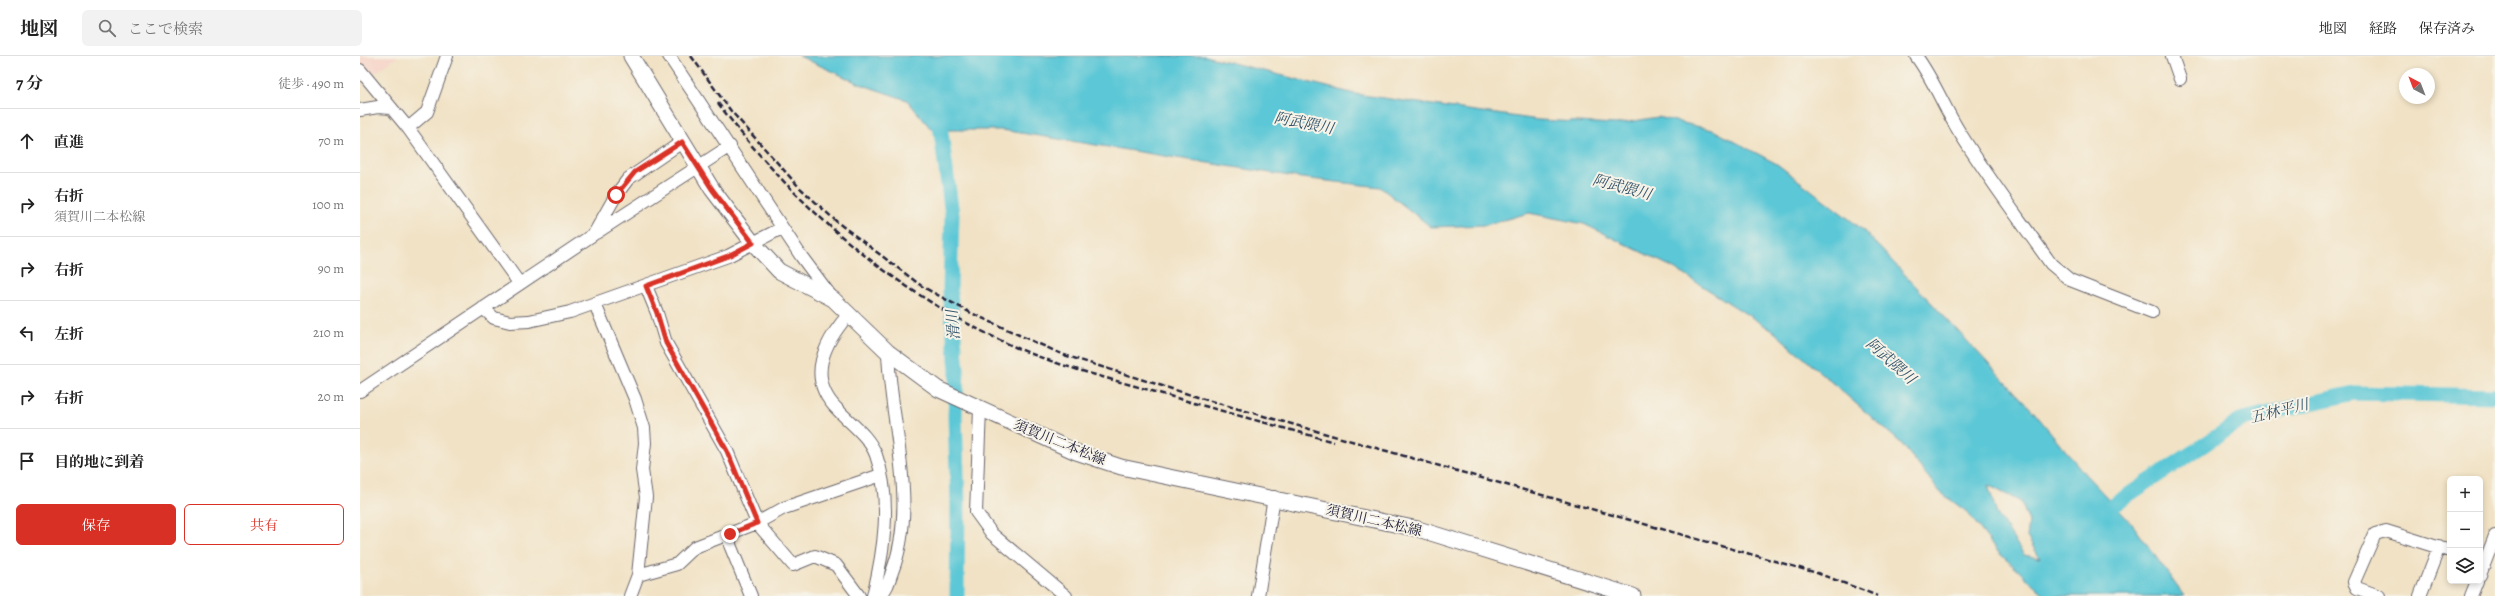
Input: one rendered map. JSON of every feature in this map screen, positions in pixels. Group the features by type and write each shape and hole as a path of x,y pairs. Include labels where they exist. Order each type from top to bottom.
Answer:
{"main road":[{"name":"須賀川二本松線","path":"631,56 682,142 720,200 753,243 780,271 833,299 848,316 888,352 938,389 1076,452 1121,467 1274,497 1418,529 1633,596"}],"street":[{"path":"408,128 427,112 447,56"},
{"path":"669,56 730,146 782,228 833,299"},
{"path":"1916,56 1940,94 1944,106 1960,134 2051,264 2070,280 2152,312"},
{"path":"2172,56 2180,79"},
{"path":"360,70 408,128 519,283"},
{"path":"360,110 378,107 391,108"},
{"path":"594,234 616,195 628,179 682,142"},
{"path":"360,391 519,283 730,146"},
{"path":"483,308 494,318 510,322 529,321 596,304 728,256 782,228"},
{"path":"646,286 657,313 666,343 727,451 757,523 793,565 815,556 836,565 858,596"},
{"path":"596,304 635,399 644,428 645,442 642,470 646,497 638,575 630,596"},
{"path":"848,316 826,344 822,358 820,377 827,397 835,408 870,444 876,454 886,508 880,569 873,596"},
{"path":"880,596 885,590 894,568 901,547 902,531 902,459 892,401 888,352"},
{"path":"977,408 976,512 992,534 1066,596"},
{"path":"638,575 677,564 695,547 757,523 784,508 881,475"},
{"path":"1258,596 1274,497"},
{"path":"2379,596 2357,588 2354,582 2375,534 2386,531 2444,549 2420,596"},
{"path":"730,534 730,545 751,596"},
{"path":"2485,567 2495,536"},
{"path":"2471,596 2476,584"}],"shaded area":[{"path":"360,56 398,56 360,84"}],"water":[{"name":"阿武隈川","path":"799,56 1205,56 1355,94 1539,120 1616,124 1658,117 1713,130 1777,164 1862,229 2033,411 2085,474 2133,525 2184,596 2046,596 1998,552 1967,512 1940,492 1901,443 1773,331 1674,268 1584,224 1529,213 1485,225 1431,227 1380,187 1302,178 1002,130 932,130 907,100 860,84","holes":["1988,485 2021,502 2029,522 2027,537 2040,558 2024,555 1997,514"]}],"waterway":[{"name":"滑川","path":"938,110 952,215 950,291 957,370 955,416 958,503 957,596"},
{"name":"五林平川","path":"2095,513 2110,507 2243,419 2354,393 2495,396"}],"railway":[{"path":"691,56 731,111 799,187 837,222 923,287 971,313 1019,335 1064,355 1207,400 1817,573 1878,596"},
{"path":"718,103 780,178 814,212 889,274 929,301 971,326 1015,347 1062,365 1334,442"}],"route":[{"path":"616,195 621,187 635,172 682,142 728,212 753,243 728,256 646,286 657,313 666,343 727,451 757,523 730,534"}]}
